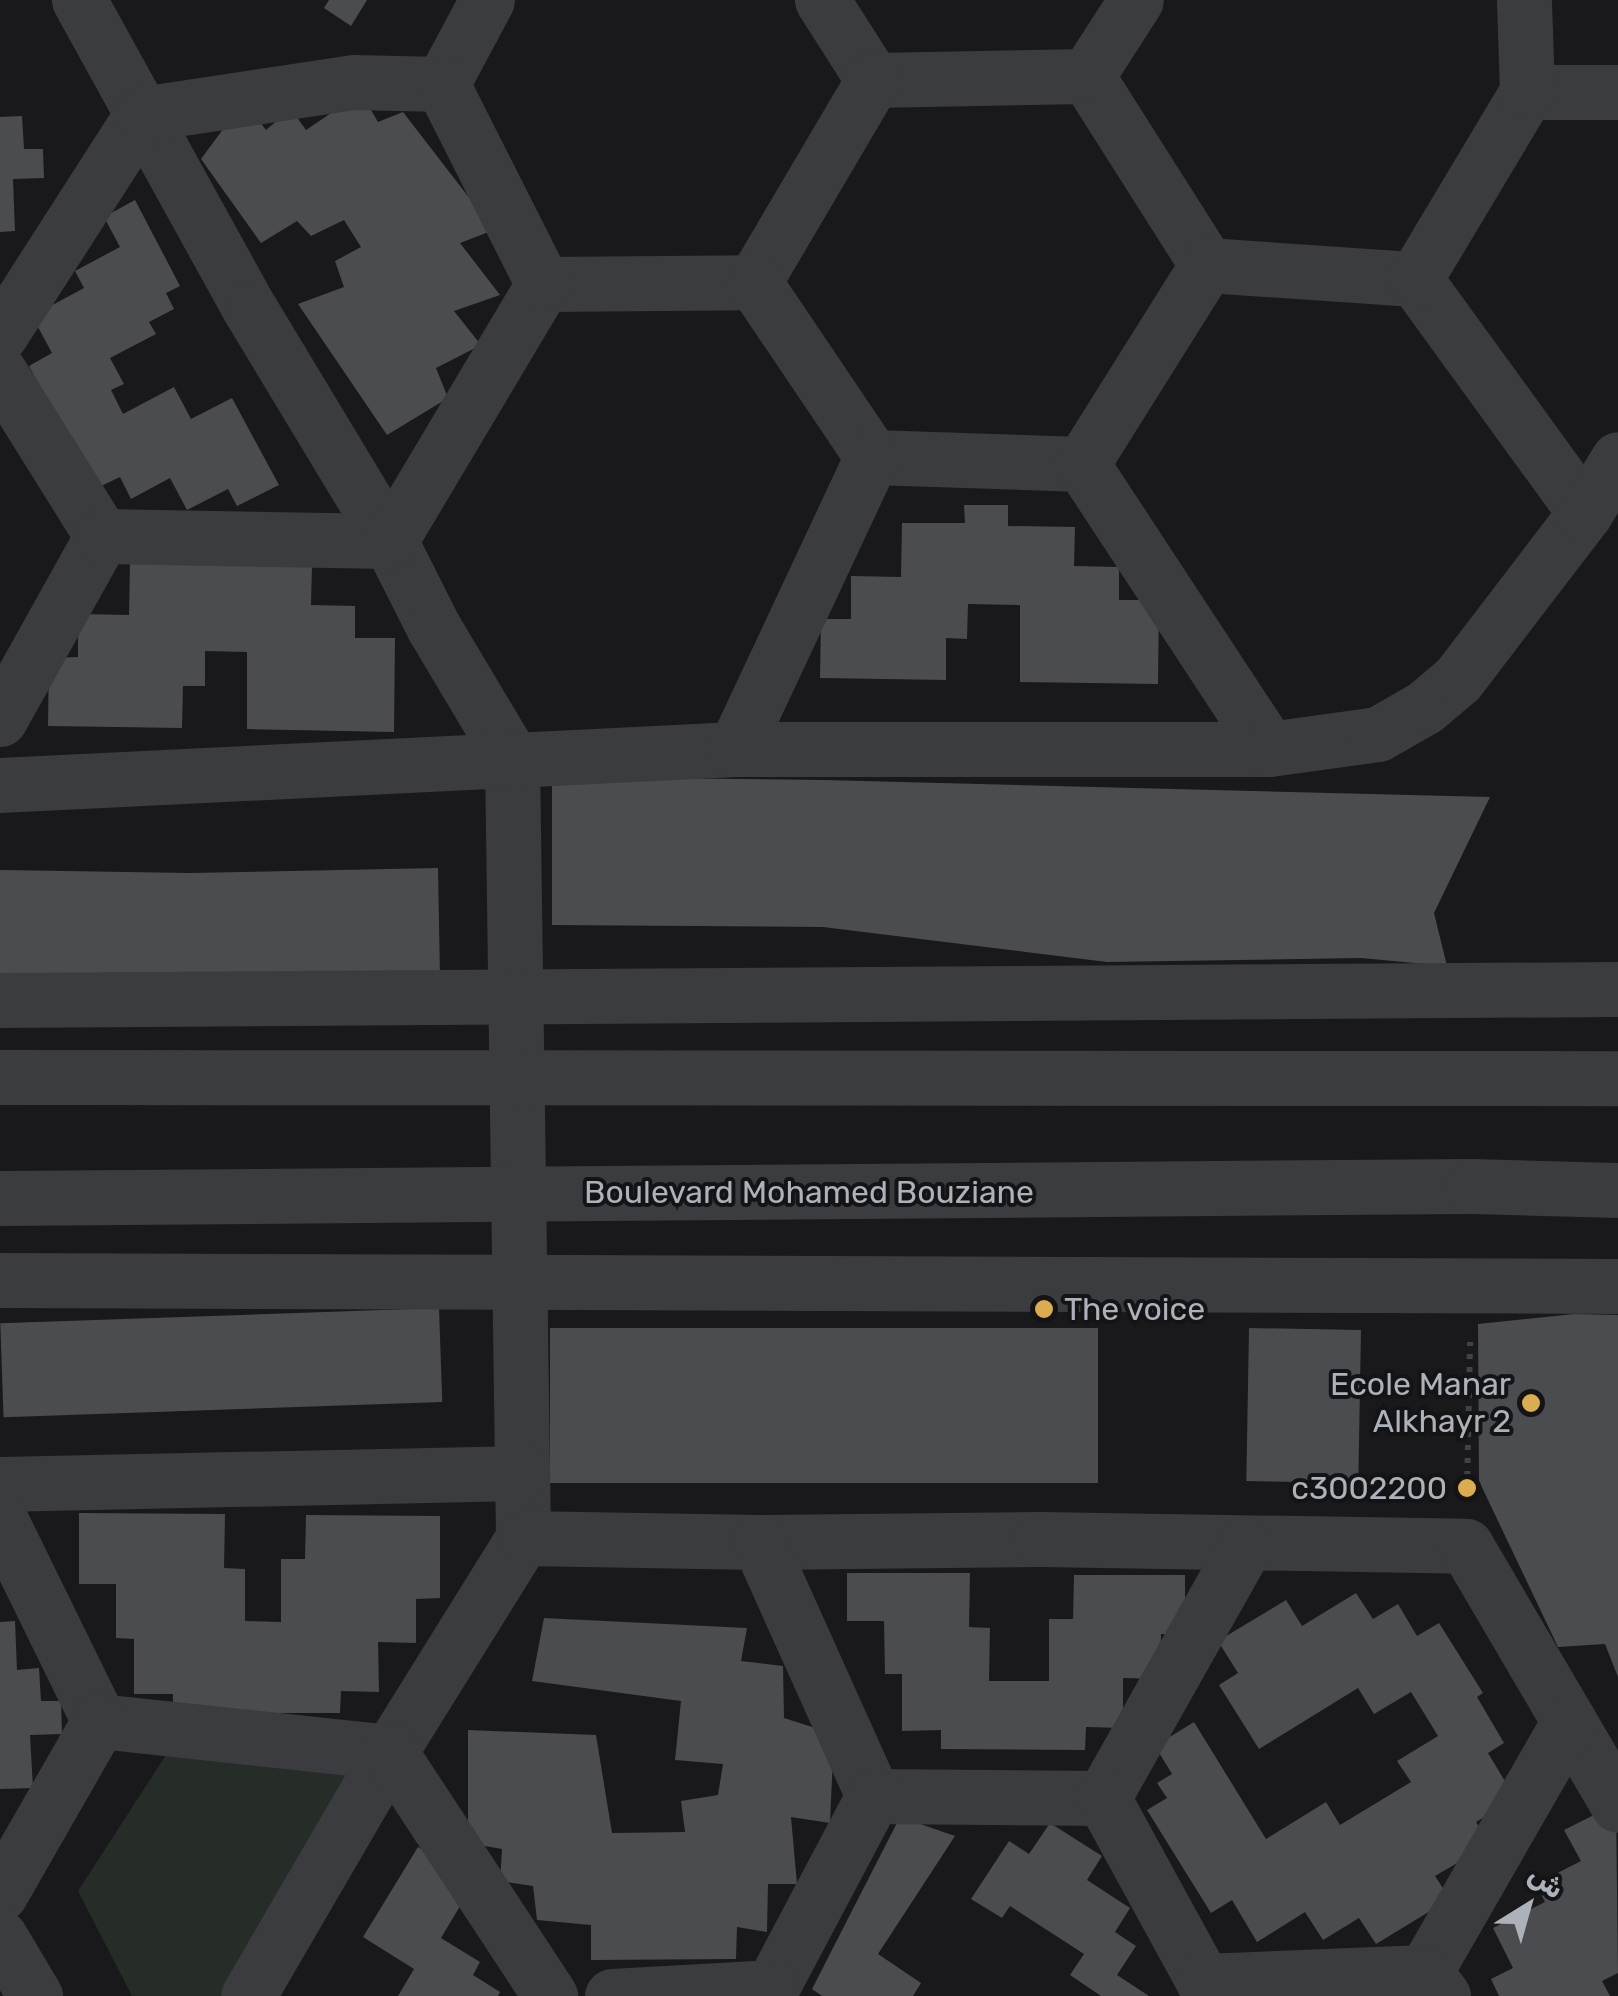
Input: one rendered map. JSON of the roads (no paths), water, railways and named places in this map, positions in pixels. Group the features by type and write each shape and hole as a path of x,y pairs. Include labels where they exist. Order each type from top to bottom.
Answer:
{"street":[{"path":"80,0 252,311 390,540 434,628 512,759 523,1538 390,1752 248,1996"},
{"path":"442,84 486,0"},
{"path":"822,0 873,80"},
{"path":"1087,76 1136,0"},
{"path":"1414,279 1527,92 1524,0"},
{"path":"873,80 1087,76"},
{"path":"1087,76 1207,265"},
{"path":"754,282 873,80"},
{"path":"0,335 142,114 354,82 442,84"},
{"path":"442,84 543,284"},
{"path":"1527,92 1618,92"},
{"path":"1207,265 1414,279 1585,513"},
{"path":"1082,464 1207,265"},
{"path":"543,284 754,282"},
{"path":"754,282 872,457"},
{"path":"390,540 543,284"},
{"path":"0,373 102,536"},
{"path":"872,457 1082,464"},
{"path":"735,749 872,457"},
{"path":"0,785 735,749 1269,749 1378,734 1425,707 1458,678 1585,513 1618,459"},
{"path":"1082,464 1269,749"},
{"path":"102,536 390,540"},
{"path":"0,719 102,536"},
{"path":"0,1000 1618,989"},
{"path":"0,1078 1618,1078"},
{"name":"Boulevard Mohamed Bouziane","path":"0,1198 1472,1186 1618,1190"},
{"path":"0,1280 1618,1286"},
{"path":"0,1484 521,1473"},
{"path":"0,1520 99,1721"},
{"path":"523,1538 759,1542 1040,1539 1466,1546 1618,1805"},
{"path":"759,1542 873,1796"},
{"path":"1103,1798 1246,1544"},
{"path":"99,1721 390,1752"},
{"path":"0,1894 99,1721"},
{"path":"1103,1798 1198,1989 1434,1984 1570,1722"},
{"path":"390,1752 550,1996"},
{"path":"873,1796 1103,1798"},
{"path":"612,1996 774,1991 873,1796"},
{"path":"0,1937 35,1996"}],"place":[{"name":"The voice","path":"1044,1309"},
{"name":"Ecole Manar Alkhayr 2","path":"1531,1403"},
{"name":"c3002200","path":"1467,1488"}]}
